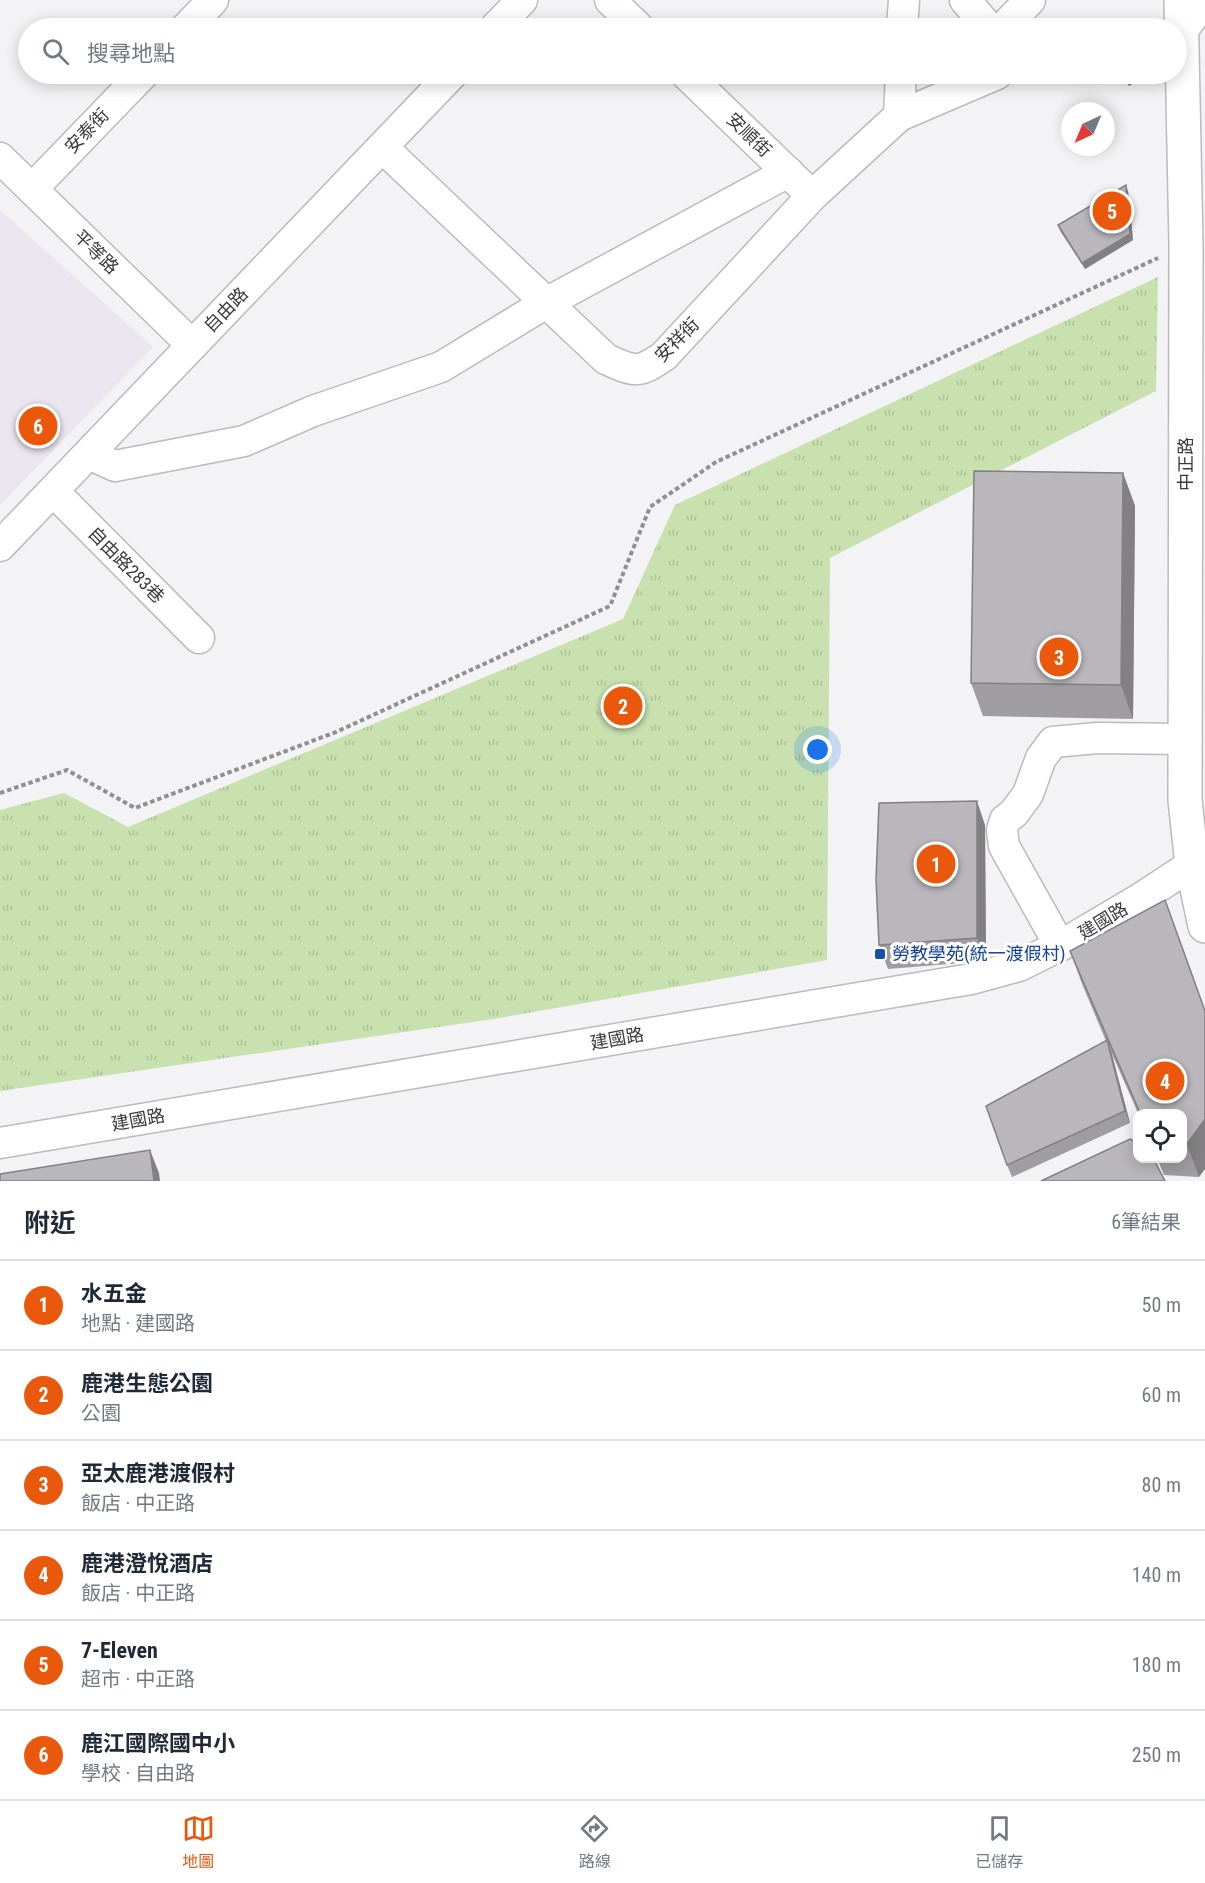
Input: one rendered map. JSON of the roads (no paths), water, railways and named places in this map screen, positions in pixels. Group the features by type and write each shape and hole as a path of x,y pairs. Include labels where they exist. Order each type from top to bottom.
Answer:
{"main road":[{"name":"中正路","path":"1186,84 1185,800 1199,860 1205,926"}],"street":[{"path":"196,18 213,0"},
{"path":"505,18 522,0"},
{"path":"610,0 629,18"},
{"path":"903,18 904,0"},
{"path":"965,0 980,18"},
{"path":"1013,18 1030,0"},
{"path":"1187,22 1205,0"},
{"name":"安泰街","path":"32,189 133,84"},
{"name":"自由路","path":"0,546 442,84"},
{"name":"安順街","path":"696,84 812,196"},
{"path":"899,116 901,84"},
{"name":"安祥街","path":"382,147 606,359 629,369 646,369 664,356 812,196 899,116 974,84"},
{"name":"平等路","path":"0,158 192,345"},
{"path":"89,454 115,466 244,441 313,411 441,367 546,303 788,172"},
{"name":"自由路283巷","path":"53,491 199,638"},
{"path":"1060,946 1004,846 1002,830 1005,820 1014,813 1028,794 1041,758 1053,742 1096,738 1185,740"},
{"name":"建國路","path":"0,1143 971,979 1019,966 1060,946 1199,860"}],"place":[{"name":"7-Eleven","path":"1112,211"},
{"name":"鹿江國際國中小","path":"38,426"},
{"name":"亞太鹿港渡假村","path":"1059,657"},
{"name":"鹿港生態公園","path":"623,706"},
{"name":"水五金","path":"936,864"},
{"name":"勞教學苑(統一渡假村)","path":"880,954"},
{"name":"鹿港澄悅酒店","path":"1165,1081"}]}
